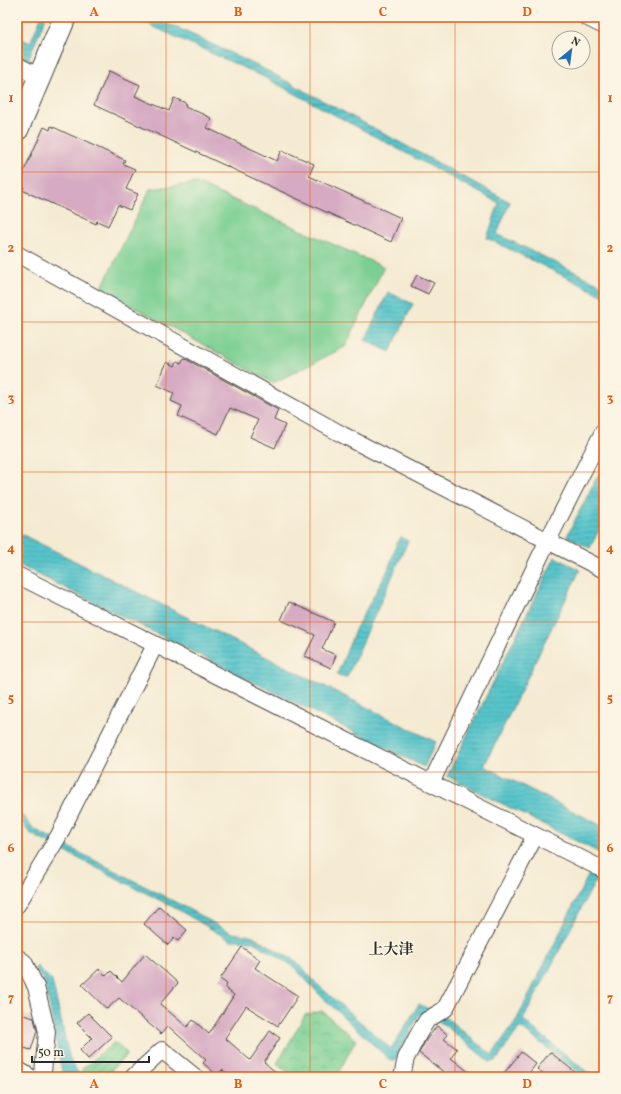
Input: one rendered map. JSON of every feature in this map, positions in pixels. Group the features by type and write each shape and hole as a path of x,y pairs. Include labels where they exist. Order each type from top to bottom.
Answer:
{"main road":[{"path":"17,130 27,70 65,17"}],"street":[{"path":"586,17 604,26"},
{"path":"17,254 343,435 604,570"},
{"path":"431,783 604,430"},
{"path":"17,575 604,870"},
{"path":"17,905 55,843 155,645"},
{"path":"402,1077 406,1058 433,1016 445,1010 535,836"},
{"path":"17,957 24,962 36,987 47,1032 43,1072 44,1077"},
{"path":"133,1077 162,1050 195,1077"},
{"path":"17,1069 30,1077"}],"green space":[{"path":"196,183 384,267 345,347 273,383 101,289 150,189"},
{"path":"322,1011 356,1040 336,1077 294,1077 277,1064 305,1015"},
{"path":"114,1042 128,1054 111,1070 118,1077 88,1077 81,1070"}],"water":[{"path":"41,17 46,17 28,60 25,59 18,78 23,81 17,95 17,69 22,57 17,55 17,36 30,43"},
{"path":"132,17 155,17 268,71 510,202 497,234 604,286 604,296 487,238 499,203 264,77"},
{"path":"388,292 413,304 390,352 365,340"},
{"path":"604,463 604,520 590,548 567,536"},
{"path":"17,532 436,742 424,767 17,564"},
{"path":"401,537 408,541 347,677 337,675 356,628 388,570 397,543"},
{"path":"555,557 580,570 484,766 604,827 604,855 447,776"},
{"path":"17,809 34,829 232,933 253,936 297,962 318,985 391,1049 419,1004 449,1020 492,1055 517,1019 589,874 597,878 523,1020 592,1076 585,1077 520,1027 496,1061 490,1062 443,1024 420,1013 395,1060 391,1061 319,994 294,967 252,941 230,940 177,909 31,834 17,818"},
{"path":"37,966 52,981 70,1060 81,1077 63,1077 45,983 35,969"}],"building":[{"path":"109,71 140,85 135,96 169,111 174,98 186,103 185,106 211,118 207,128 277,161 282,150 314,164 309,176 401,218 391,242 94,105"},
{"path":"51,126 125,160 123,164 135,169 126,189 138,194 130,210 118,205 108,226 97,221 96,224 22,190 24,187 18,184 44,127 50,130"},
{"path":"417,275 434,283 428,294 411,286"},
{"path":"184,358 278,410 274,420 285,425 275,448 250,437 258,420 230,408 218,434 178,416 182,406 171,401 174,393 157,385 167,362 175,366 177,361 181,363"},
{"path":"289,602 334,622 322,649 336,655 331,668 305,656 315,635 281,620"},
{"path":"159,906 187,930 178,941 174,938 168,945 144,924"},
{"path":"242,947 260,960 255,968 298,996 278,1026 246,1006 225,1038 250,1060 270,1031 280,1038 264,1062 281,1077 230,1077 222,1070 217,1075 203,1063 206,1060 168,1026 161,1034 119,998 107,1009 82,985 99,969 106,976 111,971 122,982 145,954 178,983 160,1004 187,1027 193,1020 209,1034 234,995 225,988 227,984 220,979"},
{"path":"17,1013 34,1018 37,1031 31,1050 17,1046"},
{"path":"88,1013 112,1037 88,1059 80,1050 92,1038 77,1023"},
{"path":"437,1026 448,1035 444,1039 457,1049 451,1058 475,1077 450,1077 419,1053 426,1040"},
{"path":"521,1052 536,1064 526,1077 501,1077"},
{"path":"550,1052 581,1077 546,1077 537,1069"}],"district":[{"name":"上大津","path":"391,949"}]}
